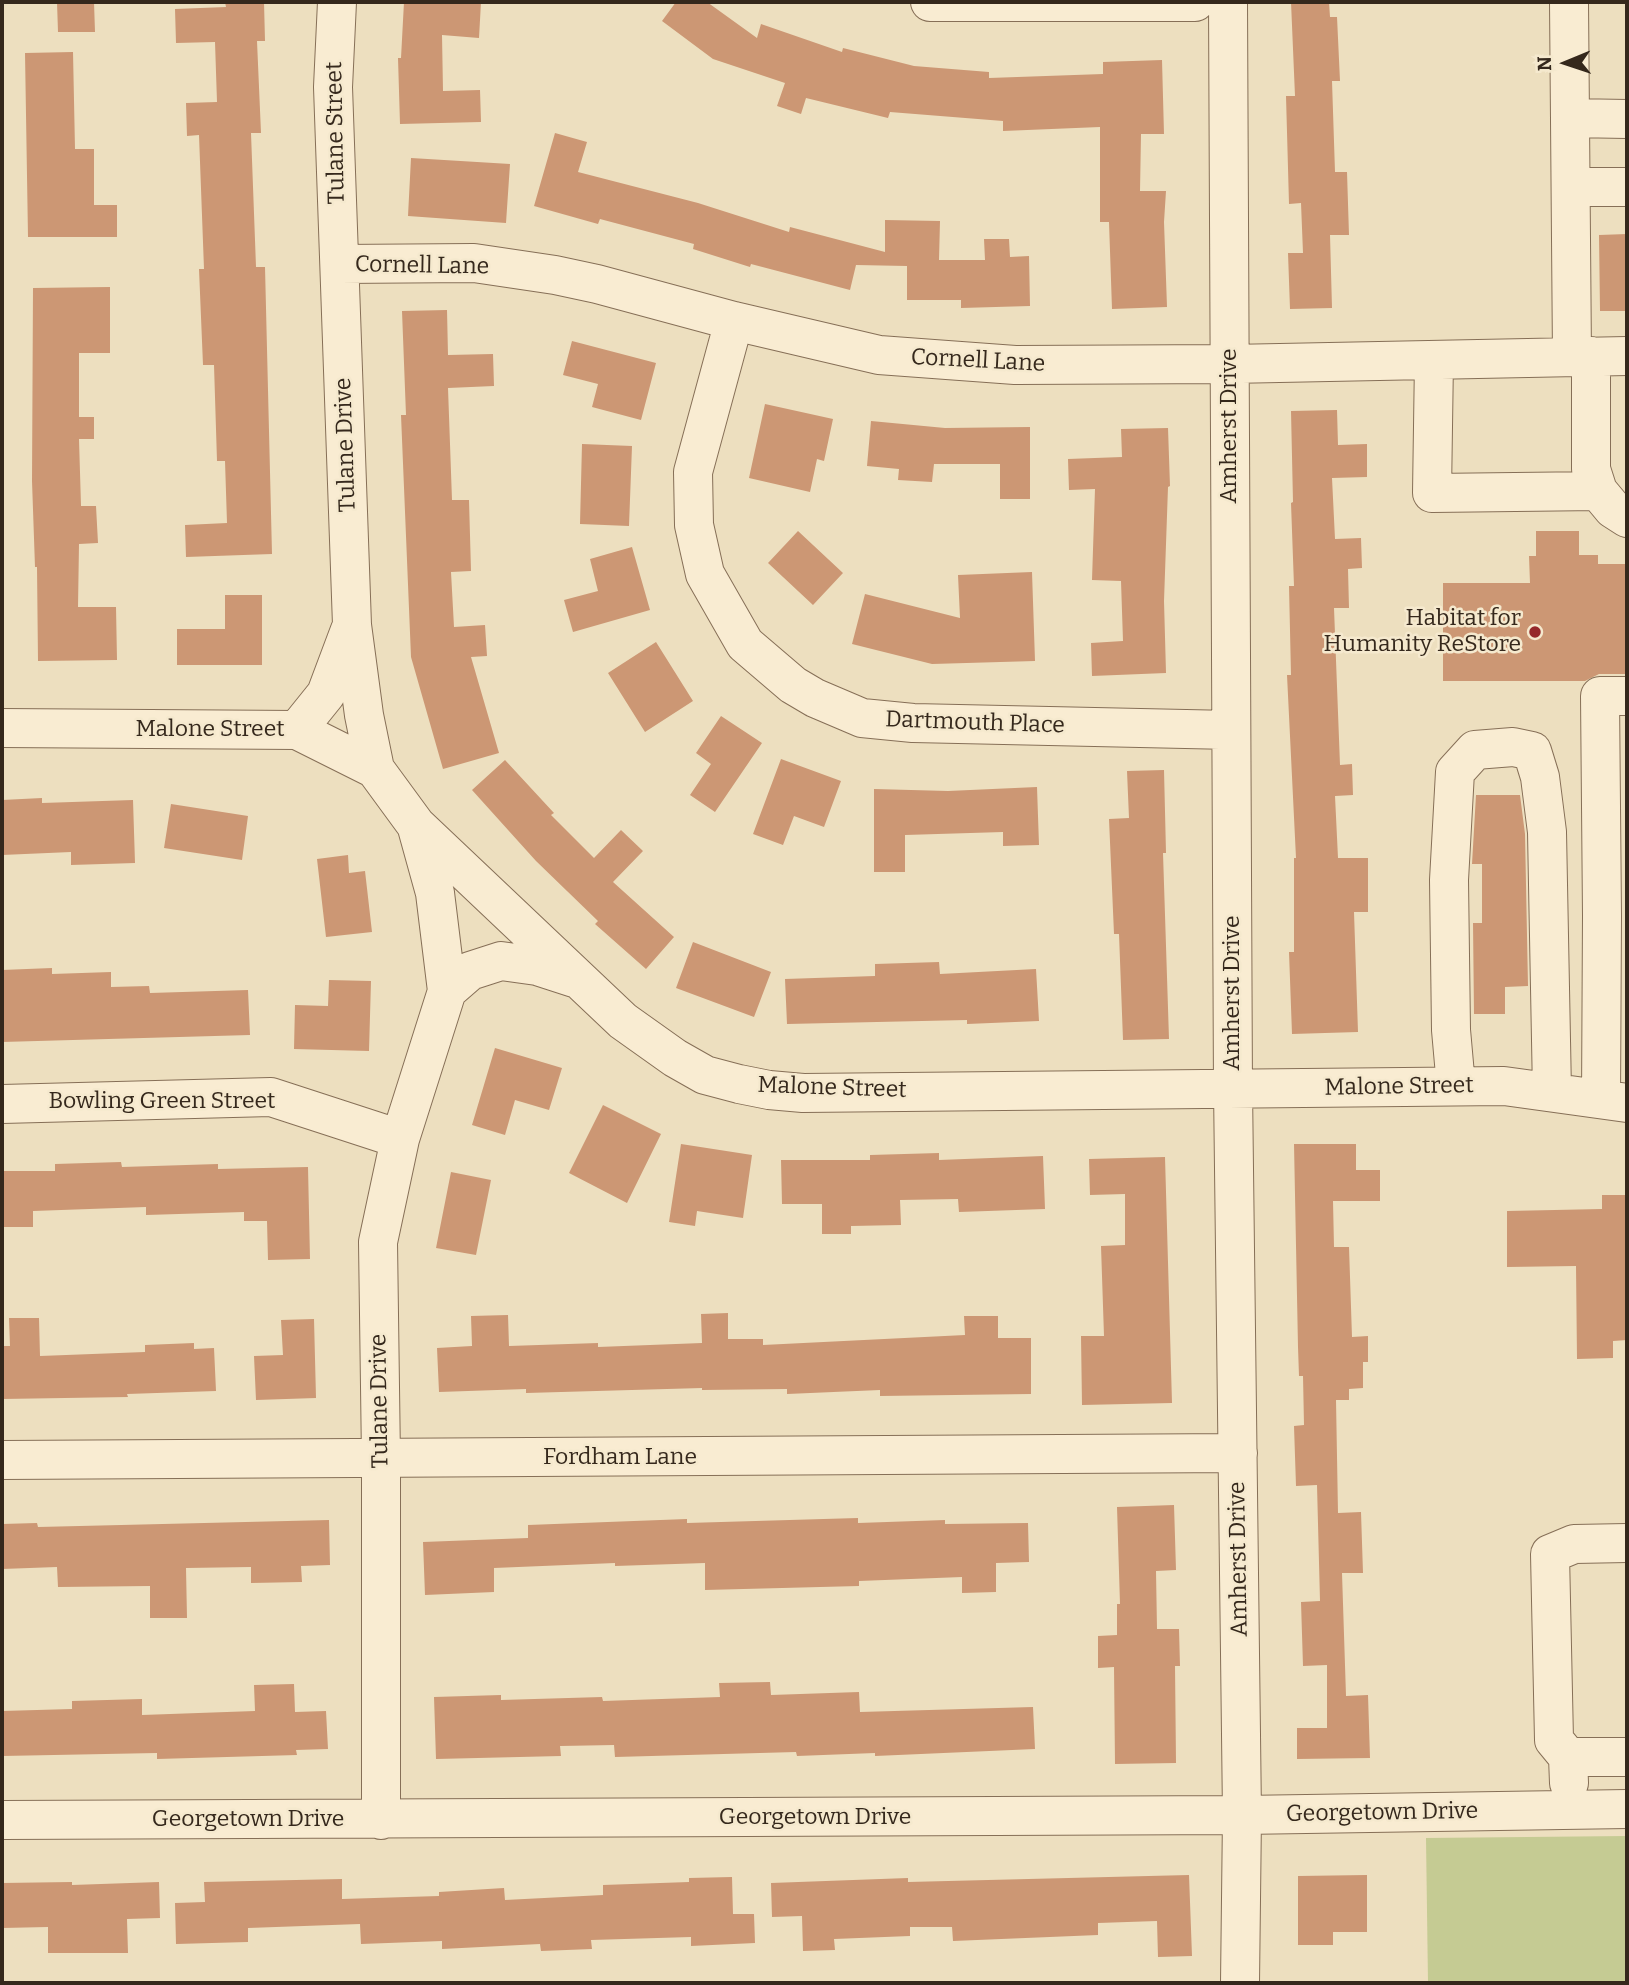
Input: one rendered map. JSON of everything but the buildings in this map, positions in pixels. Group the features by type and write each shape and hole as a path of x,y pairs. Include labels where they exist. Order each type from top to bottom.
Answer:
{"street":[{"name":"Tulane Street","path":"337,2 333,87 340,264"},
{"path":"930,2 1195,2"},
{"name":"Amherst Drive","path":"1228,2 1233,1088 1242,1815 1240,1983"},
{"path":"1569,2 1571,187 1597,356 1591,469 1598,491 1613,509 1627,518"},
{"path":"1570,118 1627,119"},
{"path":"1571,187 1627,187"},
{"name":"Cornell Lane","path":"340,264 474,263 555,275 878,355 1015,365 1230,365 1597,356"},
{"name":"Tulane Drive","path":"340,264 352,625 364,715 375,769"},
{"name":"Dartmouth Place","path":"734,321 693,472 694,525 705,574 745,644 793,685 814,698 862,718 887,721 1231,730"},
{"path":"1434,360 1432,493 1598,491"},
{"name":"Tulane Drive","path":"297,730 326,694 352,625"},
{"path":"1614,1101 1602,916 1600,696 1627,696"},
{"name":"Malone Street","path":"2,728 297,730 375,769 416,825 623,1021 675,1058 705,1075 769,1090 803,1093 1504,1086 1614,1101"},
{"path":"1456,1086 1451,1030 1449,880 1455,772 1475,750 1513,747 1532,751 1540,777 1547,832 1552,1092"},
{"name":"Tulane Drive","path":"381,1821 381,1459 377,1242 400,1139 447,991 435,893 416,825"},
{"path":"447,991 470,971 501,961 537,966 579,979"},
{"name":"Bowling Green Street","path":"2,1104 271,1097 400,1139"},
{"name":"Fordham Lane","path":"2,1460 1238,1454"},
{"path":"1569,1810 1568,1757 1554,1741 1550,1554 1574,1544 1627,1543"},
{"path":"1568,1757 1627,1758"},
{"name":"Georgetown Drive","path":"2,1820 381,1821 1242,1815 1627,1809"}],"green space":[{"path":"1627,1836 1627,1983 1428,1983 1426,1838"}],"place":[{"name":"Habitat for Humanity ReStore","path":"1535,632"}]}
